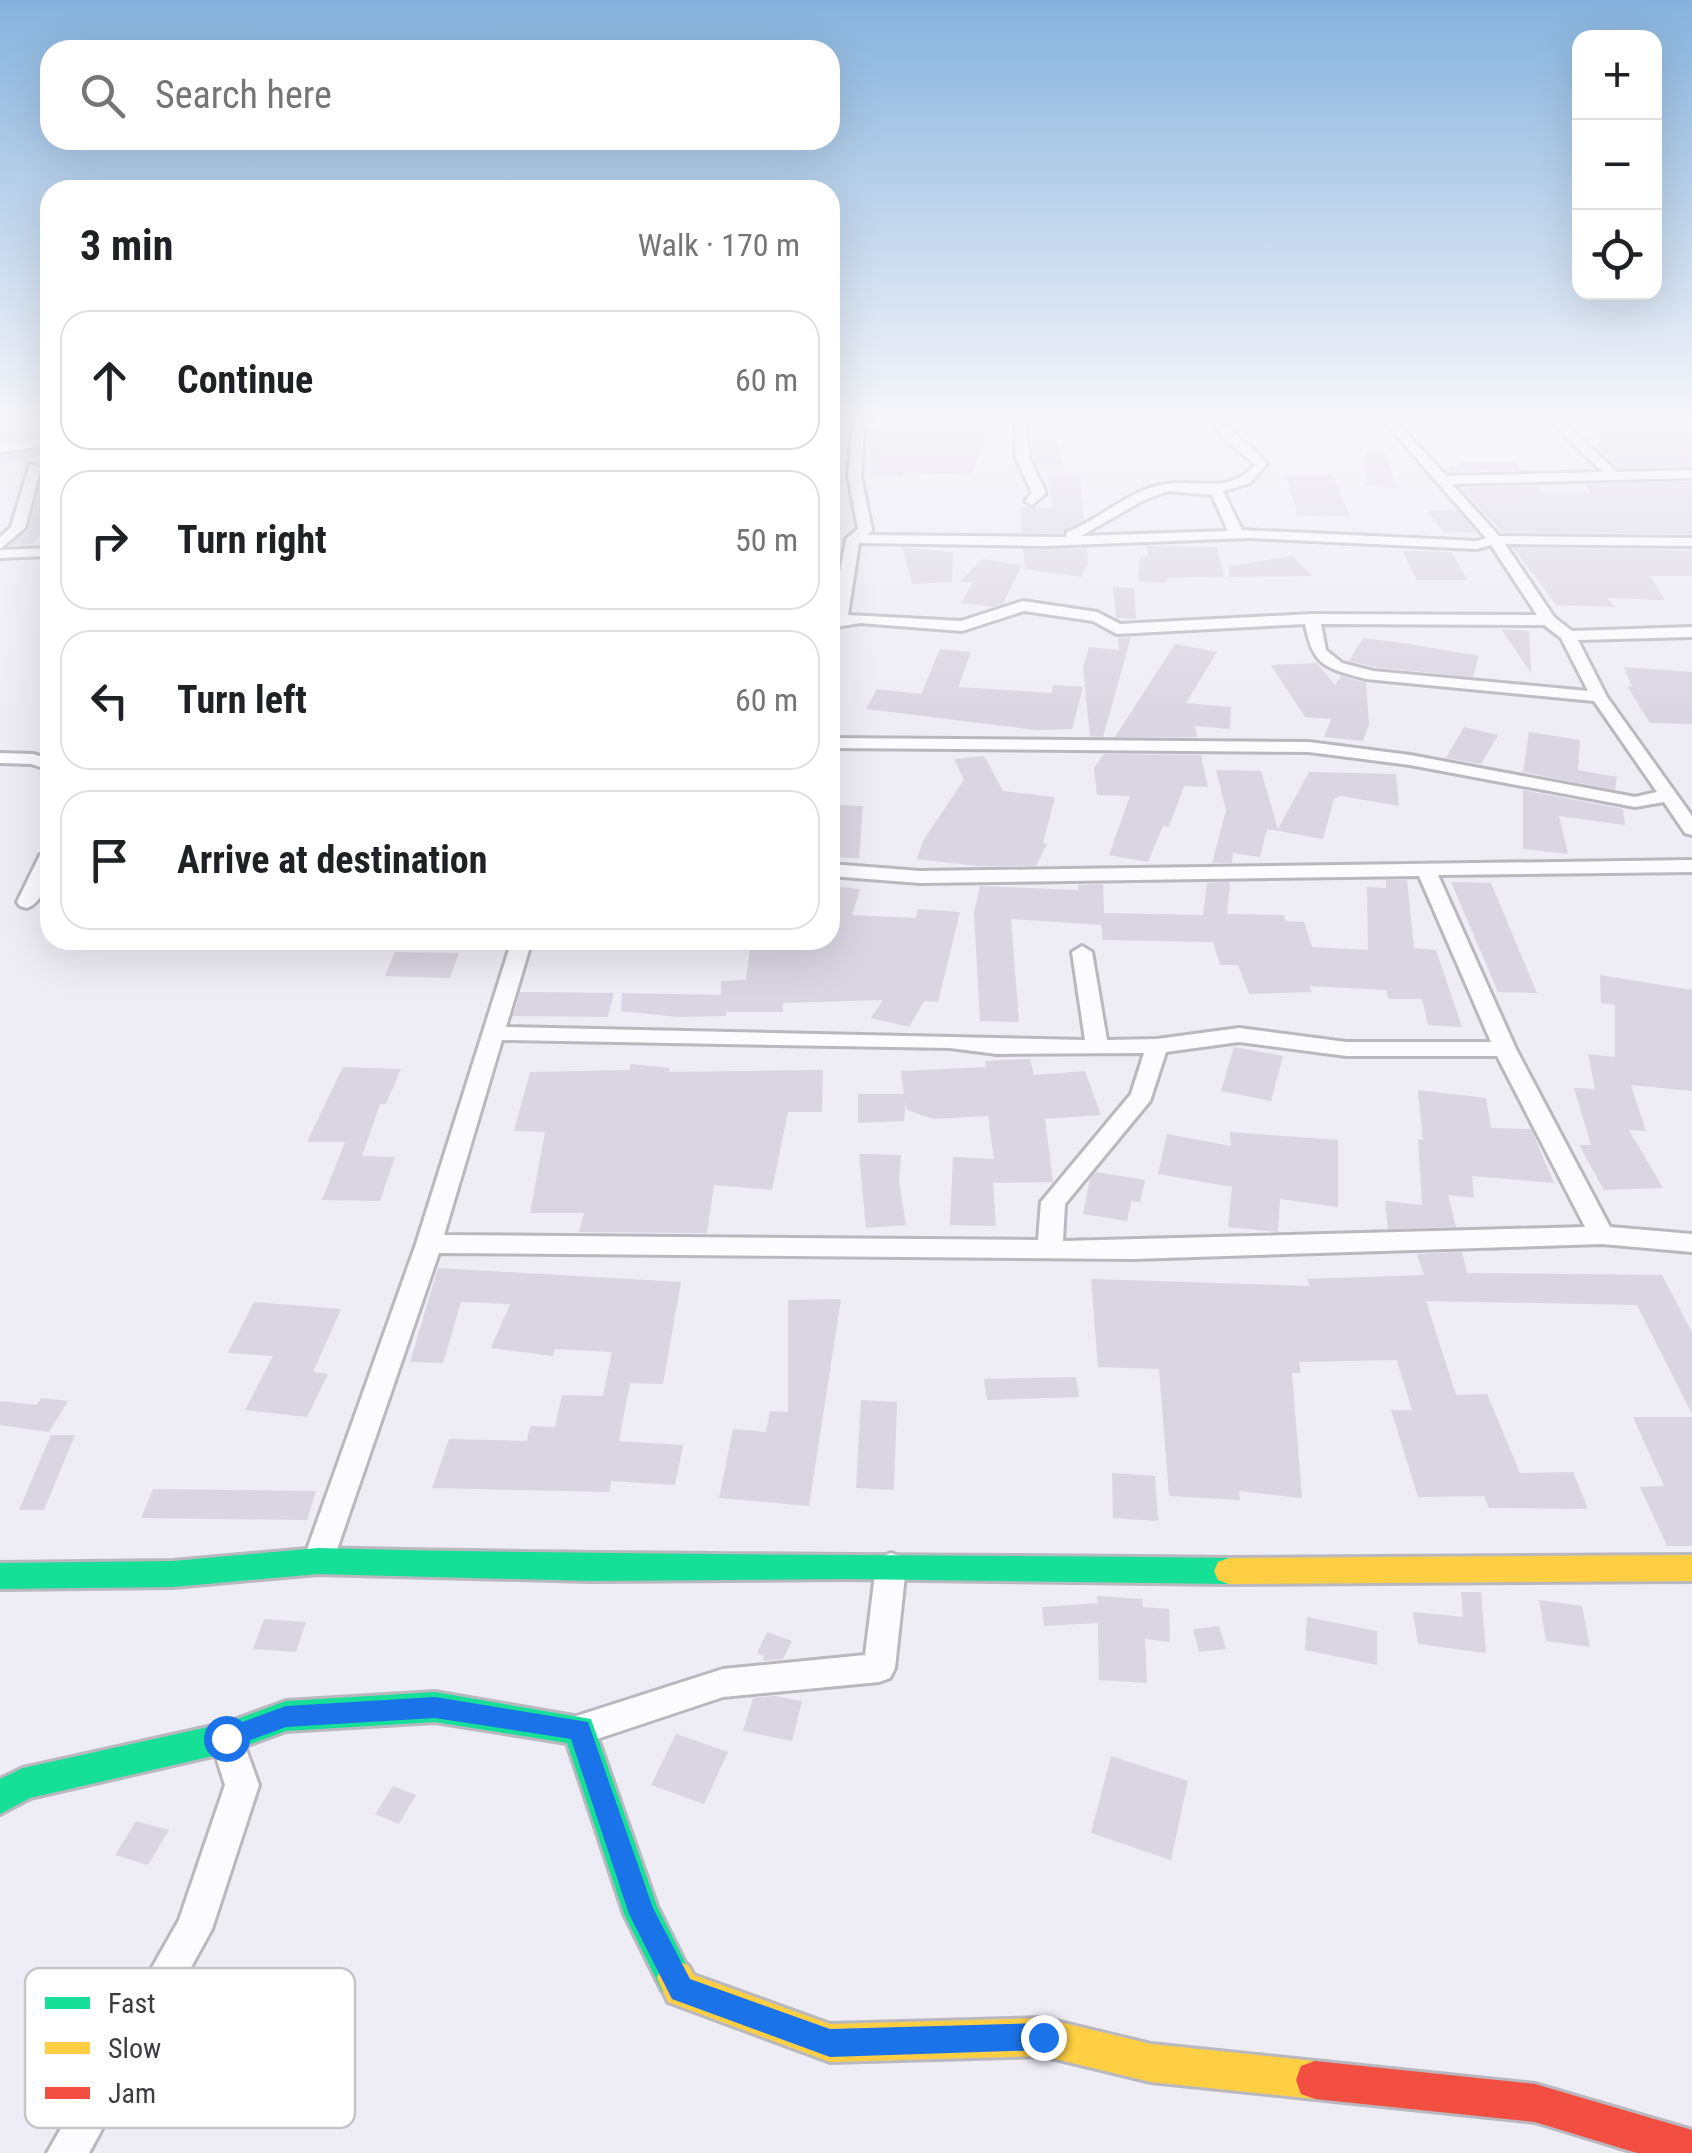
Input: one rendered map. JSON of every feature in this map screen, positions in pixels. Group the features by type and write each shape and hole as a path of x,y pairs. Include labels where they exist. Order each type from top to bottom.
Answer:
{"street":[{"path":"0,545 18,528 20,520"},
{"path":"840,599 853,540 864,530 861,520"},
{"path":"1044,542 1096,528 1105,520"},
{"path":"1230,520 1237,536"},
{"path":"1477,520 1495,540 1548,620 1568,636 1599,696 1692,829"},
{"path":"853,540 1044,542 1237,536 1477,545 1495,540 1692,542"},
{"path":"0,554 40,552"},
{"path":"840,621 860,618 962,626 1023,606 1097,617 1117,629 1312,620 1548,620"},
{"path":"1312,620 1318,652 1336,666 1372,676 1599,696"},
{"path":"1568,636 1692,632"},
{"path":"840,743 1308,747 1410,760 1635,802 1666,796"},
{"path":"0,758 40,762"},
{"path":"840,871 920,877 1692,866"},
{"path":"1425,867 1505,1049 1602,1235"},
{"path":"27,902 40,875"},
{"path":"318,1561 429,1244 519,950"},
{"path":"1082,952 1098,1046"},
{"path":"494,1033 1098,1046 1157,1046 1239,1034 1346,1049 1505,1049"},
{"path":"1050,1250 1053,1202 1142,1096 1157,1046"},
{"path":"429,1244 1050,1250 1602,1235 1692,1243"},
{"path":"0,1576 173,1574 318,1561 591,1568 891,1566 1159,1572 1692,1568"},
{"path":"0,1798 24,1784 226,1738 286,1716 435,1707 580,1730 723,1683 880,1668 891,1566"},
{"path":"580,1730 642,1914 681,1989 830,2043 1043,2037 1151,2064 1535,2103 1692,2150"},
{"path":"172,1968 194,1929 242,1785 226,1738"},
{"path":"66,2153 80,2128"}],"building":[{"path":"31,520 40,520 40,534 34,544 10,545 29,529"},
{"path":"1021,520 1083,520 1063,533 1022,533"},
{"path":"1434,520 1466,520 1476,532 1444,533"},
{"path":"1491,520 1692,520 1692,534 1502,532"},
{"path":"1147,546 1217,547 1224,577 1167,578 1166,583 1138,581 1140,557 1148,557"},
{"path":"902,547 953,552 952,582 912,584"},
{"path":"1087,548 1088,564 1081,577 1025,569 1023,549"},
{"path":"1513,548 1692,550 1692,576 1650,576 1665,600 1607,598 1615,607 1556,605"},
{"path":"1402,551 1451,552 1468,580 1417,580"},
{"path":"1293,556 1312,576 1229,577 1229,566"},
{"path":"982,559 1022,565 1003,604 993,607 961,603 973,582 960,582"},
{"path":"1113,587 1134,588 1136,619 1116,618"},
{"path":"1501,629 1529,631 1531,673"},
{"path":"1131,637 1103,737 1090,736 1083,668 1089,647 1119,650 1118,638"},
{"path":"1363,638 1479,656 1473,677 1374,667 1349,661"},
{"path":"1175,644 1217,652 1186,703 1231,707 1230,729 1195,726 1197,737 1115,737"},
{"path":"940,649 971,652 958,687 1052,693 1053,685 1083,687 1072,729 1036,730 866,709 877,689 921,694"},
{"path":"1317,663 1335,685 1341,676 1366,683 1369,724 1363,741 1324,737 1331,719 1305,717 1271,665"},
{"path":"1624,667 1692,672 1692,724 1650,723 1627,686 1632,687"},
{"path":"1464,727 1498,735 1481,764 1446,758"},
{"path":"1529,732 1580,740 1578,770 1617,777 1615,790 1523,772"},
{"path":"1104,754 1201,755 1208,787 1184,786 1169,827 1163,826 1148,862 1109,855 1130,796 1097,795 1094,768"},
{"path":"984,756 1003,791 1055,797 1043,843 1047,844 1036,866 977,866 917,859 923,841 964,780 954,759"},
{"path":"1216,770 1261,771 1278,829 1309,772 1396,774 1399,806 1341,796 1334,799 1323,839 1267,829 1260,857 1233,853 1232,863 1212,863 1226,810"},
{"path":"1523,790 1623,809 1625,825 1559,816 1568,854 1523,849"},
{"path":"840,805 863,806 859,858 840,857"},
{"path":"1386,880 1407,880 1414,948 1436,950 1462,1027 1428,1025 1422,999 1389,999 1386,990 1309,986 1312,992 1249,994 1238,965 1220,965 1213,942 1103,940 1101,925 1011,919 1019,1022 980,1021 974,913 980,886 1078,890 1078,885 1103,884 1104,913 1203,915 1207,883 1230,882 1227,914 1284,915 1286,921 1304,922 1312,947 1368,950 1367,887 1386,888"},
{"path":"1451,882 1491,883 1537,993 1498,992"},
{"path":"840,887 860,889 852,915 916,918 918,909 960,912 938,1002 924,1001 909,1027 871,1018 883,1000 783,1003 783,1012 726,1012 726,1016 678,1017 621,1011 622,993 721,995 721,981 746,980 750,950 840,950"},
{"path":"395,952 459,953 450,978 385,976"},
{"path":"1600,975 1692,990 1692,1091 1631,1085 1646,1131 1629,1130 1663,1188 1604,1190 1579,1145 1591,1145 1574,1088 1595,1089 1588,1054 1615,1057 1615,1005 1601,1003"},
{"path":"520,992 614,993 608,1017 513,1016"},
{"path":"1234,1047 1283,1056 1271,1101 1221,1091"},
{"path":"1030,1059 1034,1075 1085,1071 1101,1115 1045,1119 1053,1182 993,1183 996,1226 950,1225 953,1157 994,1159 988,1116 933,1119 907,1110 906,1101 904,1121 858,1123 858,1094 904,1094 901,1071 986,1067 985,1061"},
{"path":"631,1064 670,1068 669,1072 823,1070 822,1112 788,1112 772,1190 714,1185 707,1233 579,1232 584,1213 530,1213 545,1132 514,1131 530,1072 629,1070"},
{"path":"343,1067 401,1069 386,1104 380,1104 362,1156 395,1157 380,1201 322,1200 345,1142 307,1142"},
{"path":"1418,1090 1486,1098 1491,1128 1531,1129 1554,1183 1472,1176 1474,1198 1448,1195 1456,1227 1388,1229 1385,1201 1422,1205 1418,1139 1423,1140"},
{"path":"1230,1132 1338,1140 1338,1207 1280,1199 1278,1232 1228,1227 1232,1187 1158,1174 1167,1134 1231,1146"},
{"path":"859,1154 901,1155 899,1181 906,1225 866,1228"},
{"path":"1096,1172 1145,1180 1140,1202 1131,1201 1127,1221 1083,1214 1090,1179"},
{"path":"1462,1252 1467,1273 1662,1275 1692,1332 1692,1414 1637,1305 1426,1301 1456,1395 1487,1394 1520,1473 1573,1472 1588,1509 1489,1508 1484,1496 1418,1497 1391,1410 1412,1410 1397,1360 1299,1362 1301,1373 1292,1373 1302,1498 1239,1491 1240,1500 1169,1496 1159,1369 1098,1367 1091,1279 1310,1286 1307,1279 1424,1275 1417,1254"},
{"path":"438,1268 681,1282 663,1384 630,1383 619,1441 683,1445 675,1485 611,1481 609,1492 432,1488 449,1439 527,1441 530,1426 555,1427 562,1395 603,1396 612,1352 555,1349 553,1356 491,1348 510,1304 461,1302 443,1363 410,1362"},
{"path":"841,1299 809,1506 719,1498 733,1429 766,1432 770,1411 788,1412 788,1300"},
{"path":"254,1302 341,1309 313,1372 328,1374 307,1417 245,1410 273,1356 228,1353"},
{"path":"1076,1377 1079,1397 987,1400 984,1379"},
{"path":"41,1398 68,1401 49,1432 0,1425 0,1401 37,1405"},
{"path":"861,1400 897,1402 894,1490 856,1488"},
{"path":"1633,1417 1692,1417 1692,1546 1667,1546 1640,1487 1664,1486"},
{"path":"51,1435 75,1435 44,1510 19,1510"},
{"path":"1112,1473 1155,1476 1158,1521 1113,1518"},
{"path":"153,1489 316,1491 307,1520 141,1518"},
{"path":"1461,1592 1481,1592 1486,1653 1418,1644 1413,1612 1463,1617"},
{"path":"1097,1596 1143,1599 1143,1607 1169,1609 1170,1642 1145,1639 1147,1683 1099,1680 1098,1623 1044,1626 1042,1607 1098,1603"},
{"path":"1539,1600 1582,1606 1590,1647 1546,1641"},
{"path":"1307,1617 1377,1631 1377,1665 1305,1650"},
{"path":"264,1619 306,1622 296,1652 253,1649"},
{"path":"1219,1626 1226,1649 1199,1652 1193,1629"},
{"path":"767,1632 792,1641 783,1659 763,1661 764,1656 757,1653"},
{"path":"775,1696 802,1701 792,1741 743,1731 753,1698"},
{"path":"676,1734 728,1752 704,1804 651,1785"},
{"path":"1111,1756 1188,1781 1171,1860 1091,1833"},
{"path":"393,1786 416,1795 399,1824 375,1814"},
{"path":"136,1821 169,1830 148,1865 115,1855"}],"traffic: fast":[{"path":"0,1576 173,1574 318,1561 591,1568 845,1566 1229,1571"},
{"path":"0,1798 23,1784 226,1738 286,1716 435,1707 579,1730 642,1914 675,1978"}],"traffic: slow":[{"path":"1229,1571 1692,1568"},
{"path":"675,1978 681,1989 830,2043 1043,2037 1151,2063 1315,2080"}],"traffic: jam":[{"path":"1315,2080 1535,2103 1692,2150"}],"route":[{"path":"226,1738 286,1716 435,1707 580,1730 642,1914 681,1989 830,2043 1043,2037"}]}
